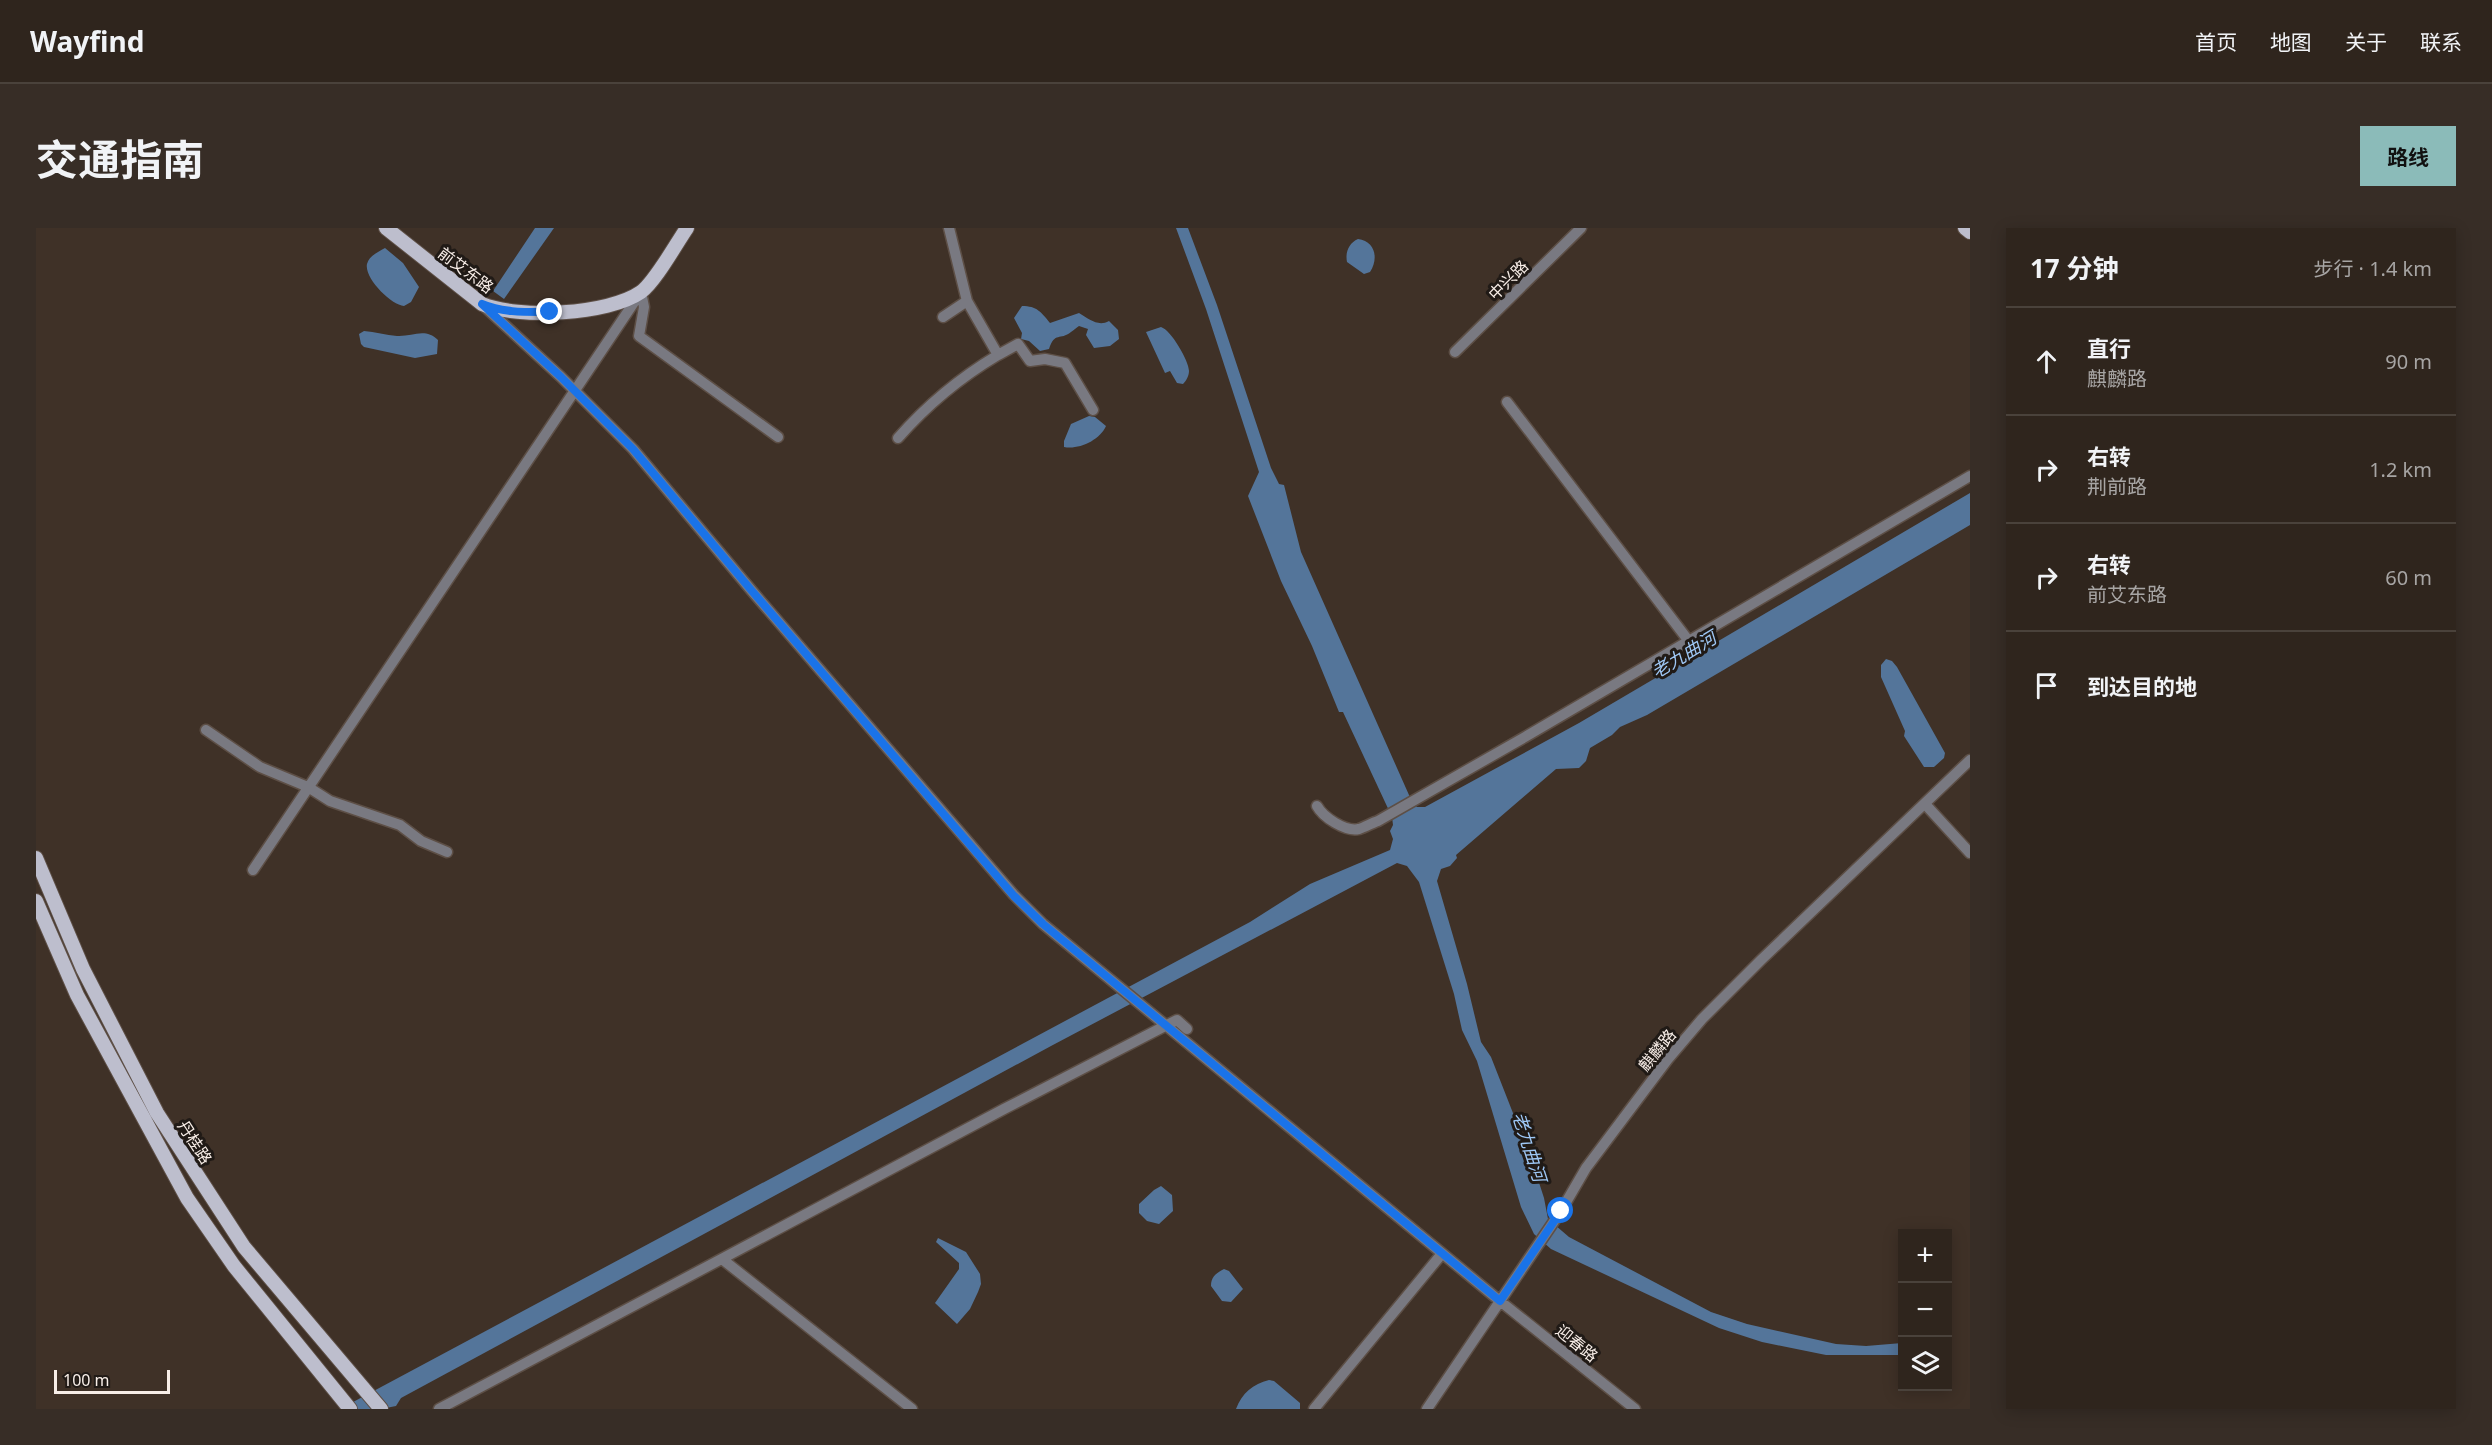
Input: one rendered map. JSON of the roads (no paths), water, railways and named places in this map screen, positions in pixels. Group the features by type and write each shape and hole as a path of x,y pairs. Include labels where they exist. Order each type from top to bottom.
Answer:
{"main road":[{"name":"前艾东路","path":"386,228 482,304 493,309 576,312 601,308 641,292"},
{"path":"641,292 687,228"},
{"path":"1965,228 1970,232"},
{"name":"丹桂路","path":"36,858 83,969 157,1113 244,1247 381,1409"},
{"name":"丹桂路","path":"36,901 77,995 187,1198 234,1266 345,1404"}],"street":[{"path":"949,228 967,301 998,355"},
{"name":"中兴路","path":"1455,352 1581,228"},
{"path":"253,870 641,292"},
{"path":"641,292 644,307 639,336 778,436"},
{"path":"943,317 967,301"},
{"name":"迎春路","path":"482,304 633,449 1014,896 1075,952 1150,1014 1635,1409"},
{"path":"898,438 916,418 966,376 1018,344 1030,361 1045,359 1065,363 1093,410"},
{"path":"1508,402 1688,640"},
{"path":"1317,806 1321,813 1348,828 1358,829 1387,815 1970,476"},
{"path":"206,730 260,767 308,787 330,801 400,825 421,842 447,852"},
{"name":"麒麟路","path":"1427,1409 1559,1215 1586,1168 1668,1059 1702,1019 1970,760"},
{"path":"1925,804 1970,853"},
{"path":"439,1409 1165,1026 1177,1020 1187,1029"},
{"path":"1314,1409 1440,1256"},
{"path":"722,1259 912,1409"}],"water":[{"path":"535,228 554,228 504,299 493,291"},
{"path":"1176,228 1188,228 1217,305 1271,468 1279,484 1284,485 1301,552 1413,804 1417,807 1425,807 1579,723 1970,493 1970,525 1647,715 1620,727 1612,735 1590,748 1586,761 1579,768 1556,769 1456,855 1457,858 1450,866 1441,869 1437,881 1481,1042 1491,1057 1533,1164 1548,1219 1569,1237 1711,1312 1747,1324 1836,1344 1866,1346 1898,1343 1898,1355 1826,1355 1762,1342 1719,1328 1551,1249 1534,1234 1521,1207 1477,1061 1462,1030 1454,994 1419,882 1407,866 1397,863 1051,1046 401,1398 396,1406 386,1408 380,1404 371,1409 340,1409 1250,922 1310,884 1390,850 1393,839 1390,831 1393,825 1392,817 1343,712 1339,712 1312,646 1281,581 1248,496 1259,472 1206,309"},
{"path":"1358,239 1364,240 1372,247 1375,256 1370,272 1364,274 1347,262 1348,248"},
{"path":"385,248 403,263 419,287 411,302 404,306 386,296 374,283 367,270 367,264 374,254"},
{"path":"1022,306 1038,310 1050,323 1079,313 1097,323 1109,321 1118,330 1119,339 1110,346 1094,348 1086,335 1088,329 1079,326 1067,335 1053,340 1049,349 1040,351 1029,341 1021,339 1022,333 1014,318"},
{"path":"1161,327 1179,346 1186,360 1189,373 1183,384 1177,383 1170,371 1165,373 1146,332"},
{"path":"364,331 397,336 428,334 438,340 437,354 415,358 364,347 359,334"},
{"path":"1089,416 1095,417 1106,426 1099,436 1076,447 1064,447 1071,424"},
{"path":"1886,659 1892,661 1897,667 1945,753 1944,758 1934,767 1924,767 1904,736 1905,731 1881,677 1881,665"},
{"path":"1161,1186 1172,1195 1173,1211 1159,1224 1147,1221 1139,1213 1139,1204"},
{"path":"938,1238 966,1252 980,1274 981,1284 978,1292 970,1309 957,1324 935,1303 959,1269 959,1263 936,1242"},
{"path":"1224,1269 1229,1271 1243,1289 1231,1302 1222,1301 1211,1286 1214,1276"},
{"path":"1269,1380 1274,1381 1300,1403 1300,1409 1236,1409 1241,1398 1249,1390"}],"water label":[{"name":"老九曲河","path":"1684,655"},
{"name":"老九曲河","path":"1529,1147"}]}
